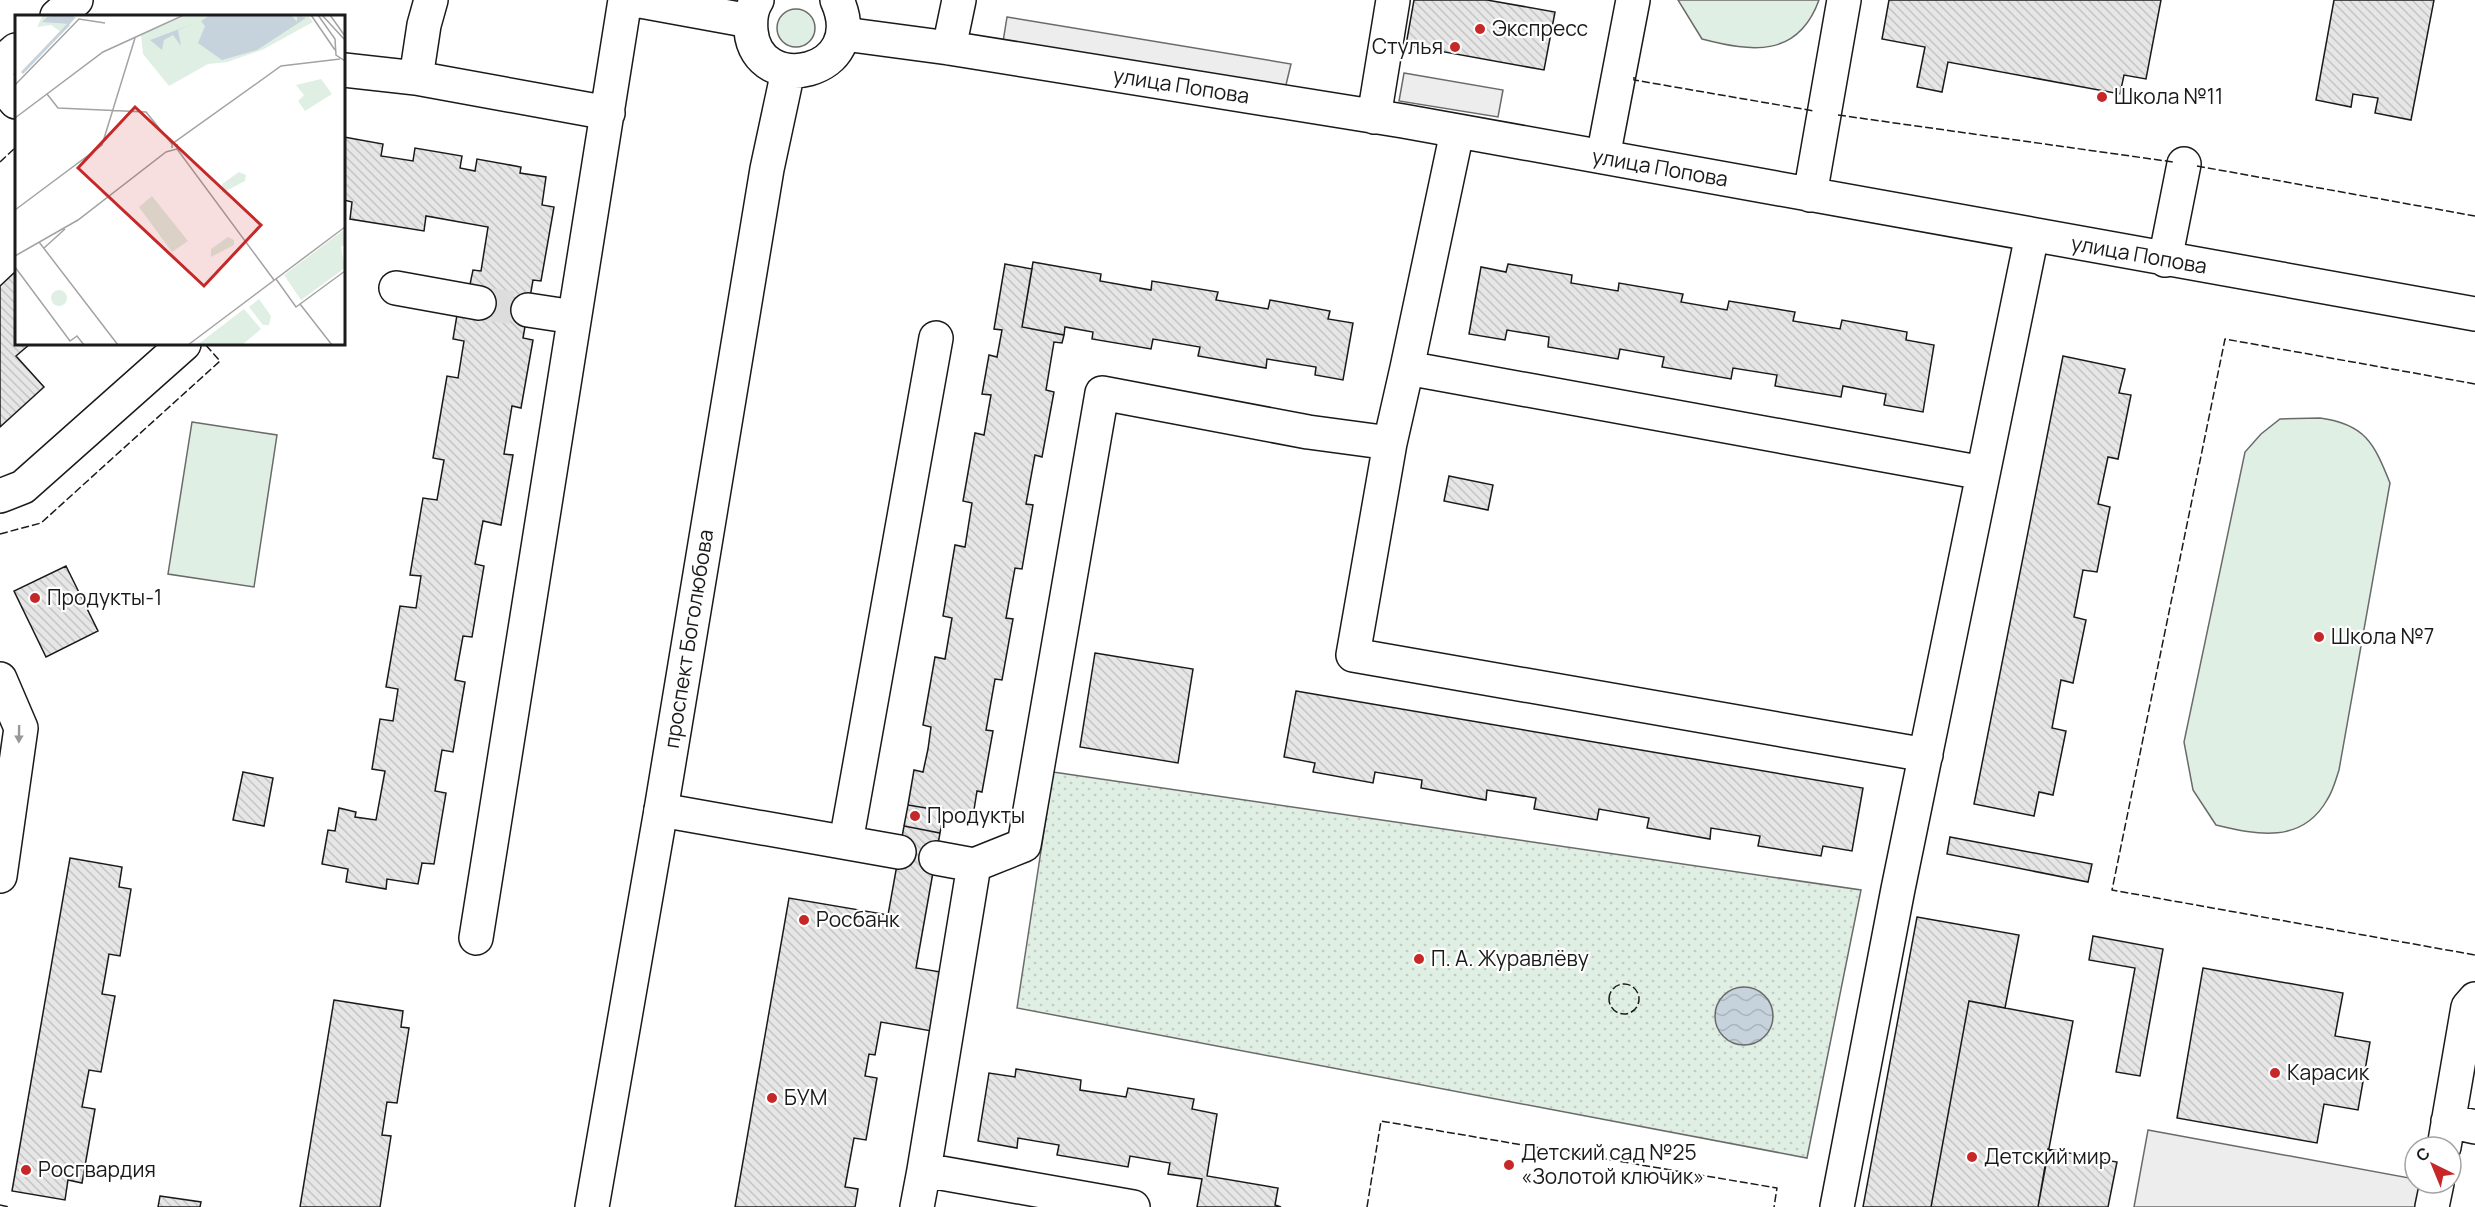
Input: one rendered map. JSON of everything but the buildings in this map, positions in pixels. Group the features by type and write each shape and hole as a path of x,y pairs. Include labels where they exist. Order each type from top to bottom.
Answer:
{"street":[{"path":"58,15 76,0"},
{"path":"416,78 424,25 431,0"},
{"path":"476,938 625,0"},
{"path":"635,0 753,10 752,38 759,54 772,65 788,71 807,71 823,64 837,51 844,34 844,14 837,0"},
{"path":"949,48 959,0"},
{"path":"1374,117 1393,0"},
{"path":"1603,158 1633,0"},
{"path":"1810,195 1844,0"},
{"name":"улица Попова","path":"844,34 949,48 1374,117 2475,314"},
{"path":"0,64 15,51"},
{"path":"345,70 416,78 608,113"},
{"name":"проспект Боголюбова","path":"592,1207 661,810 766,169 788,71"},
{"path":"0,84 15,101"},
{"path":"1457,132 1390,443 1353,655 1926,755"},
{"path":"2165,260 2184,164"},
{"path":"1837,1207 1898,889 2032,235"},
{"path":"396,288 479,303"},
{"path":"528,310 574,317"},
{"path":"846,842 936,338"},
{"path":"0,496 23,487 183,345"},
{"path":"1407,368 1983,473"},
{"path":"936,858 974,865 1024,845 1102,393 1308,432 1390,443"},
{"path":"0,679 21,728 0,871"},
{"path":"661,810 899,852"},
{"path":"917,1207 974,865"},
{"path":"2455,1132 2468,1007 2473,999"},
{"path":"924,1170 1133,1207"}],"green space":[{"path":"1678,0 1819,0 1810,19 1799,32 1786,41 1755,48 1738,47 1702,39"},
{"path":"796,9 809,15 815,28 809,41 796,47 783,41 777,28 783,15"},
{"path":"2320,418 2348,425 2366,438 2379,457 2390,483 2339,770 2329,796 2317,814 2305,824 2292,830 2263,833 2216,825 2193,790 2184,742 2245,452 2261,434 2280,419"},
{"path":"192,422 277,435 254,587 168,574"},
{"path":"1053,772 1861,890 1807,1158 1017,1008"}],"shaded area":[{"path":"1007,17 1291,64 1285,89 1003,42"},
{"path":"1404,73 1503,90 1498,117 1399,101"},
{"path":"2148,1130 2403,1177 2403,1195 2424,1195 2422,1207 2134,1207"}],"water":[{"path":"1744,987 1755,989 1768,1000 1773,1016 1771,1027 1760,1040 1744,1045 1733,1043 1720,1032 1715,1016 1717,1005 1728,992"}],"tunnel":[{"path":"479,303 528,310"}],"fence":[{"path":"1634,77 1634,80 1814,111"},
{"path":"1838,115 2173,162"},
{"path":"0,162 15,148"},
{"path":"2197,166 2475,216"},
{"path":"2475,384 2225,339 2112,890 2475,955"},
{"path":"0,534 41,523 220,361 206,345"},
{"path":"1624,984 1630,985 1638,993 1639,999 1638,1005 1630,1013 1624,1014 1618,1013 1610,1005 1609,999 1610,993 1618,985 1624,984"},
{"path":"1367,1207 1381,1121 1777,1188 1774,1207"},
{"path":"0,1205 9,1207"}],"place":[{"name":"Экспресс","path":"1480,29"},
{"name":"Стулья","path":"1455,47"},
{"name":"Школа №11","path":"2102,97"},
{"name":"Продукты-1","path":"35,598"},
{"name":"Школа №7","path":"2319,637"},
{"name":"Продукты","path":"915,816"},
{"name":"Росбанк","path":"804,920"},
{"name":"П. А. Журавлёву","path":"1419,959"},
{"name":"Карасик","path":"2275,1073"},
{"name":"БУМ","path":"772,1098"},
{"name":"Детский мир","path":"1972,1157"},
{"name":"Детский сад №25 «Золотой ключик»","path":"1509,1165"},
{"name":"Росгвардия","path":"26,1170"}]}
